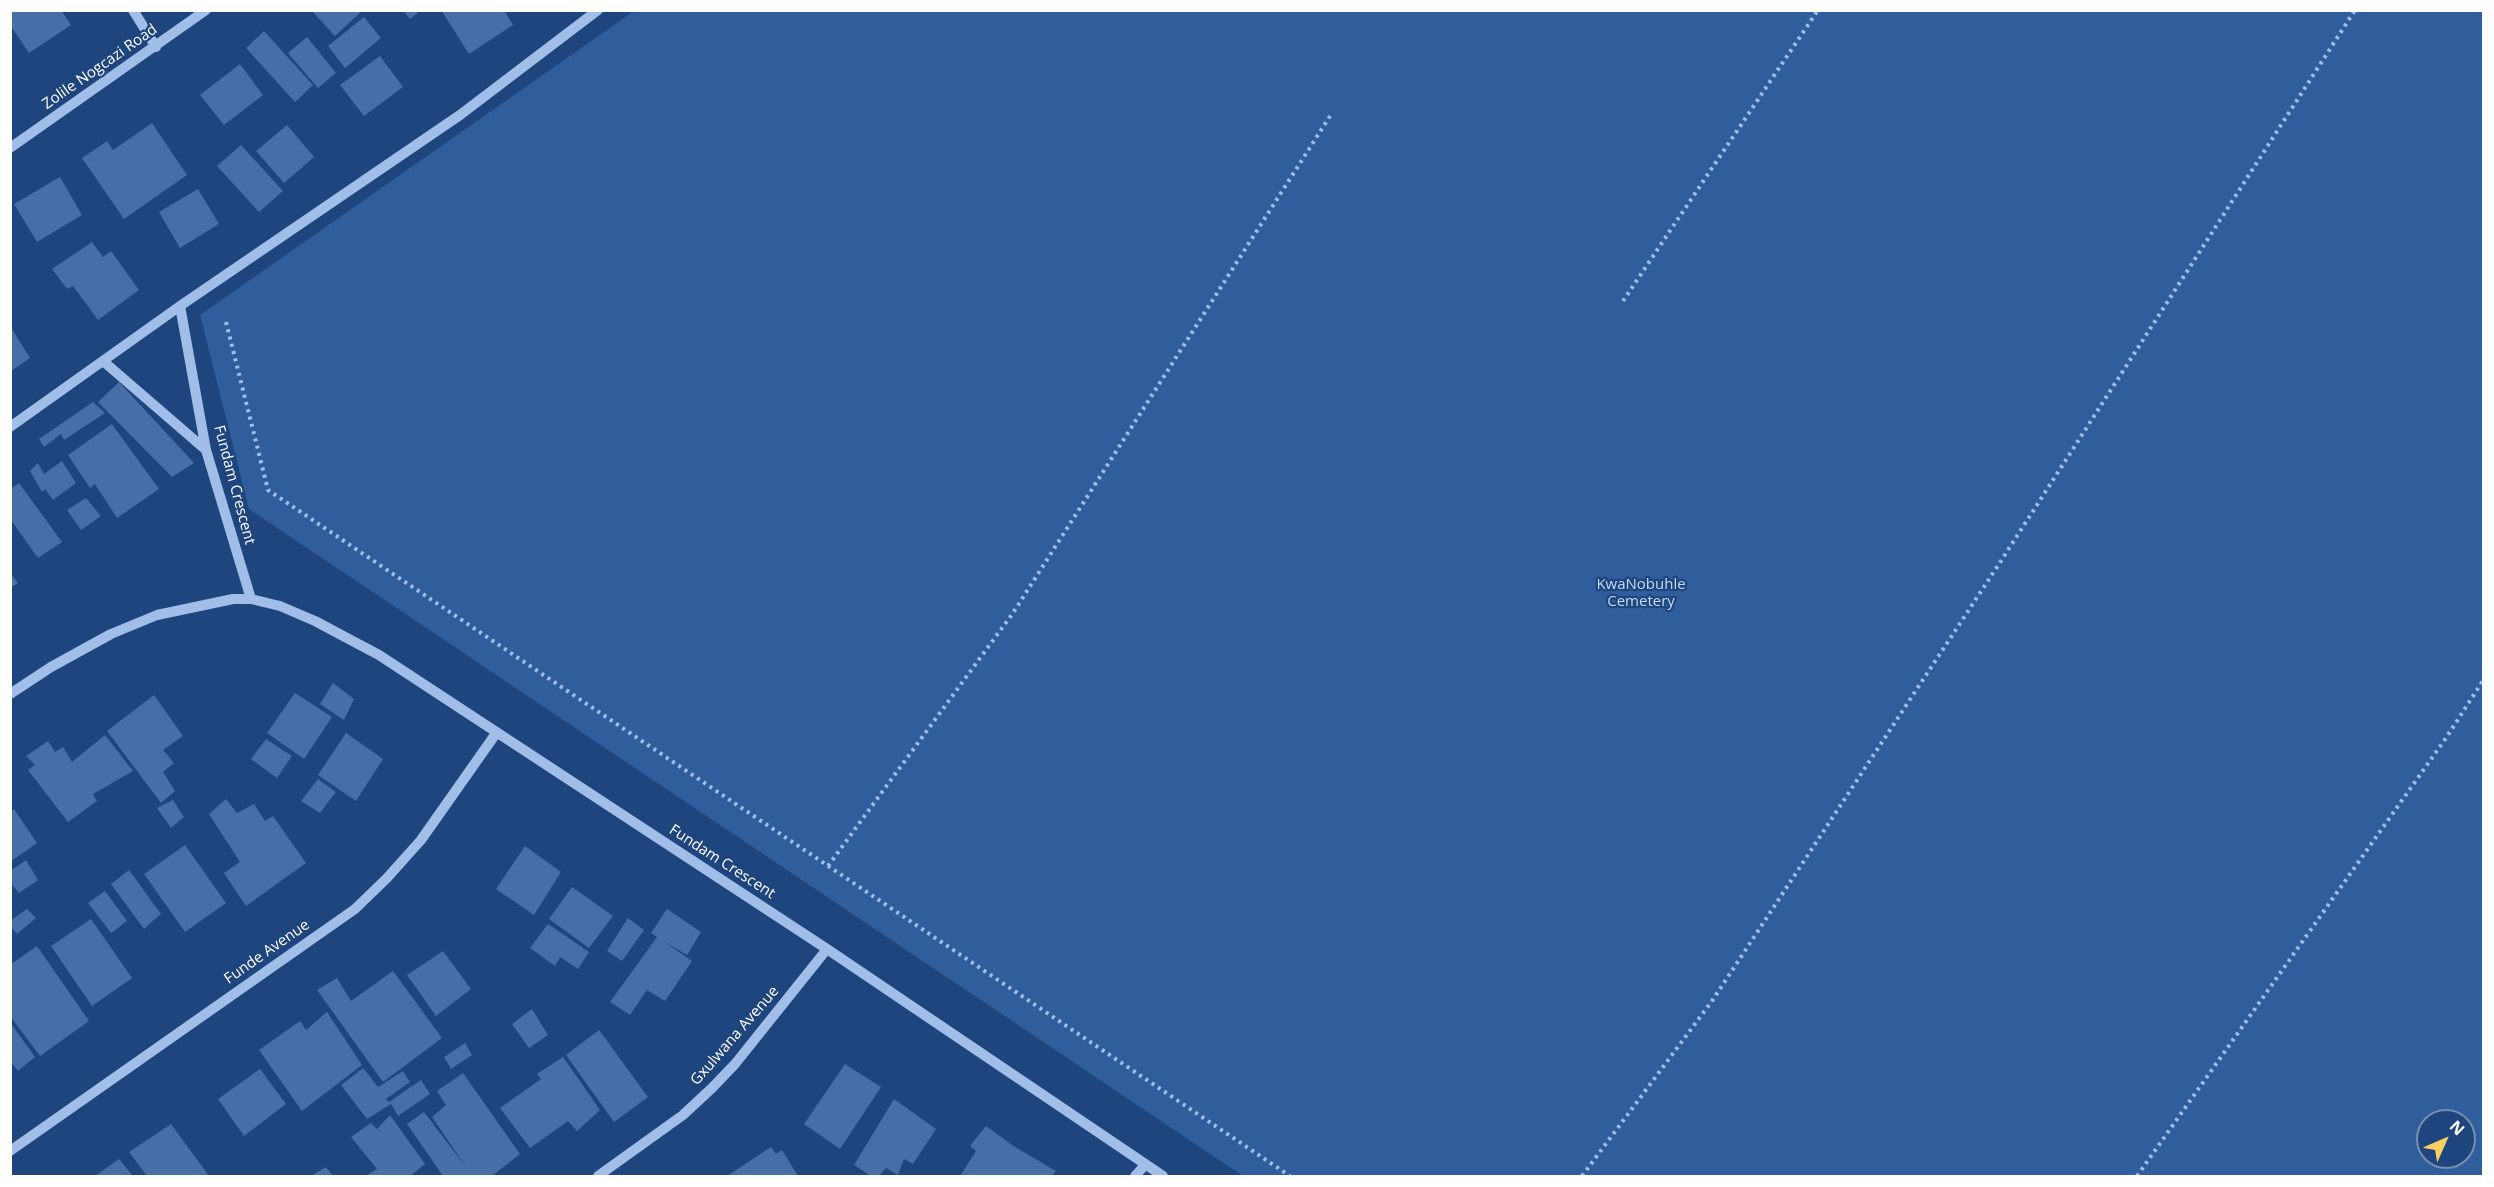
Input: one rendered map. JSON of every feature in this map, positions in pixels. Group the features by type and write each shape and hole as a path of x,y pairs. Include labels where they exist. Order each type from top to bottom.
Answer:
{"street":[{"path":"133,10 156,47"},
{"name":"Zolile Nogcazi Road","path":"10,148 206,10"},
{"path":"10,427 180,306 460,115 598,10"},
{"name":"Fundam Crescent","path":"180,306 206,450 251,599"},
{"path":"103,362 206,450"},
{"name":"Fundam Crescent","path":"10,694 51,667 111,634 157,615 233,599 251,599 289,610 379,655 827,949 1163,1176"},
{"name":"Funde Avenue","path":"10,1151 355,909 421,840 497,732"},
{"name":"Gxulwana Avenue","path":"598,1176 683,1115 712,1088 735,1064 827,949"},
{"path":"1135,1176 1145,1165"}],"path":[{"path":"1623,301 1818,10"},
{"path":"1582,1176 1712,1001 2005,554 2355,10"},
{"path":"828,866 1014,613 1332,113"},
{"path":"226,322 268,490 1290,1176"},
{"path":"2138,1176 2446,738 2484,679"}],"green space":[{"name":"KwaNobuhle Cemetery","path":"634,11 2483,11 2483,1176 1243,1176 249,509 200,315"}],"building":[{"path":"10,10 61,10 71,25 29,53 10,25"},
{"path":"311,10 363,10 335,36"},
{"path":"403,10 421,10 410,19"},
{"path":"441,10 504,10 513,25 469,54"},
{"path":"364,17 381,38 345,68 328,46"},
{"path":"264,31 313,85 295,102 246,48"},
{"path":"307,37 336,73 318,88 288,53"},
{"path":"380,56 403,87 364,116 340,85"},
{"path":"240,64 263,95 224,125 200,95"},
{"path":"152,123 187,175 124,219 82,158 107,141 113,150"},
{"path":"287,125 314,157 284,183 256,151"},
{"path":"241,145 283,191 259,212 217,166"},
{"path":"60,177 82,215 37,242 14,204"},
{"path":"198,189 219,224 180,248 159,212"},
{"path":"92,242 103,257 111,251 139,290 98,320 73,286 67,289 52,269"},
{"path":"10,326 30,358 10,372"},
{"path":"119,382 194,463 172,477 98,402"},
{"path":"93,402 105,413 64,440 61,434 44,447 39,439"},
{"path":"112,424 159,489 117,518 95,484 90,488 68,455"},
{"path":"62,461 76,483 53,500 45,489 42,492 30,471 38,463 44,474"},
{"path":"19,483 62,542 38,558 10,519 10,489"},
{"path":"86,498 101,516 81,530 67,510"},
{"path":"10,573 18,583 10,588"},
{"path":"333,683 354,699 344,720 320,704"},
{"path":"295,693 332,717 304,759 267,733"},
{"path":"154,695 183,736 163,750 174,763 163,772 175,791 161,803 107,731"},
{"path":"346,733 383,759 356,801 318,775"},
{"path":"105,735 133,771 93,794 97,801 68,822 28,770 35,765 26,756 48,741 55,752 63,747 72,762"},
{"path":"266,739 292,756 277,778 251,759"},
{"path":"318,779 336,792 320,813 301,801"},
{"path":"226,799 237,813 254,804 265,821 273,816 306,863 246,906 224,873 240,862 209,814"},
{"path":"173,800 184,817 171,828 157,808"},
{"path":"14,809 37,843 10,862 10,812"},
{"path":"185,845 226,903 185,932 144,874"},
{"path":"525,846 561,872 534,915 496,889"},
{"path":"26,860 38,880 19,893 10,882 10,871"},
{"path":"129,870 161,914 144,929 111,884"},
{"path":"572,887 613,916 589,948 549,919"},
{"path":"105,891 127,921 111,933 88,903"},
{"path":"27,909 36,918 17,934 10,925 10,921"},
{"path":"667,909 701,932 687,955 663,941 692,961 665,1001 647,990 630,1015 610,1002 657,937 651,933"},
{"path":"628,918 644,930 622,961 607,951"},
{"path":"91,919 132,978 92,1006 51,946"},
{"path":"548,924 589,952 578,969 560,957 555,966 530,948"},
{"path":"37,946 89,1021 40,1056 10,1016 10,965"},
{"path":"443,951 471,989 436,1016 407,975"},
{"path":"393,971 442,1038 383,1082 317,990 337,978 351,1001"},
{"path":"532,1009 548,1035 529,1048 512,1024"},
{"path":"327,1012 362,1065 302,1111 259,1050 300,1021 306,1030"},
{"path":"10,1022 35,1057 18,1071 10,1060"},
{"path":"599,1030 648,1097 614,1122 566,1055"},
{"path":"465,1043 472,1055 451,1069 444,1057"},
{"path":"563,1057 600,1110 577,1131 568,1121 530,1148 500,1108 541,1079 537,1074"},
{"path":"845,1064 881,1087 840,1149 804,1124"},
{"path":"363,1068 378,1087 403,1071 410,1082 386,1099 389,1102 421,1080 430,1094 398,1116 391,1104 367,1119 341,1085"},
{"path":"260,1069 286,1104 244,1136 218,1099"},
{"path":"463,1073 520,1154 492,1176 443,1176 407,1124 424,1112 466,1167 432,1117 446,1105 437,1091"},
{"path":"894,1099 936,1129 913,1164 904,1159 898,1175 886,1168 879,1176 871,1176 854,1165"},
{"path":"390,1115 425,1164 410,1176 366,1176 377,1169 351,1137 371,1123 377,1129"},
{"path":"171,1124 209,1176 147,1176 129,1152"},
{"path":"986,1126 1015,1147 1056,1171 1052,1176 960,1176 976,1151 970,1146"},
{"path":"771,1147 776,1154 782,1150 798,1176 727,1176"},
{"path":"119,1159 133,1176 95,1176"},
{"path":"326,1167 333,1176 311,1176"}]}
